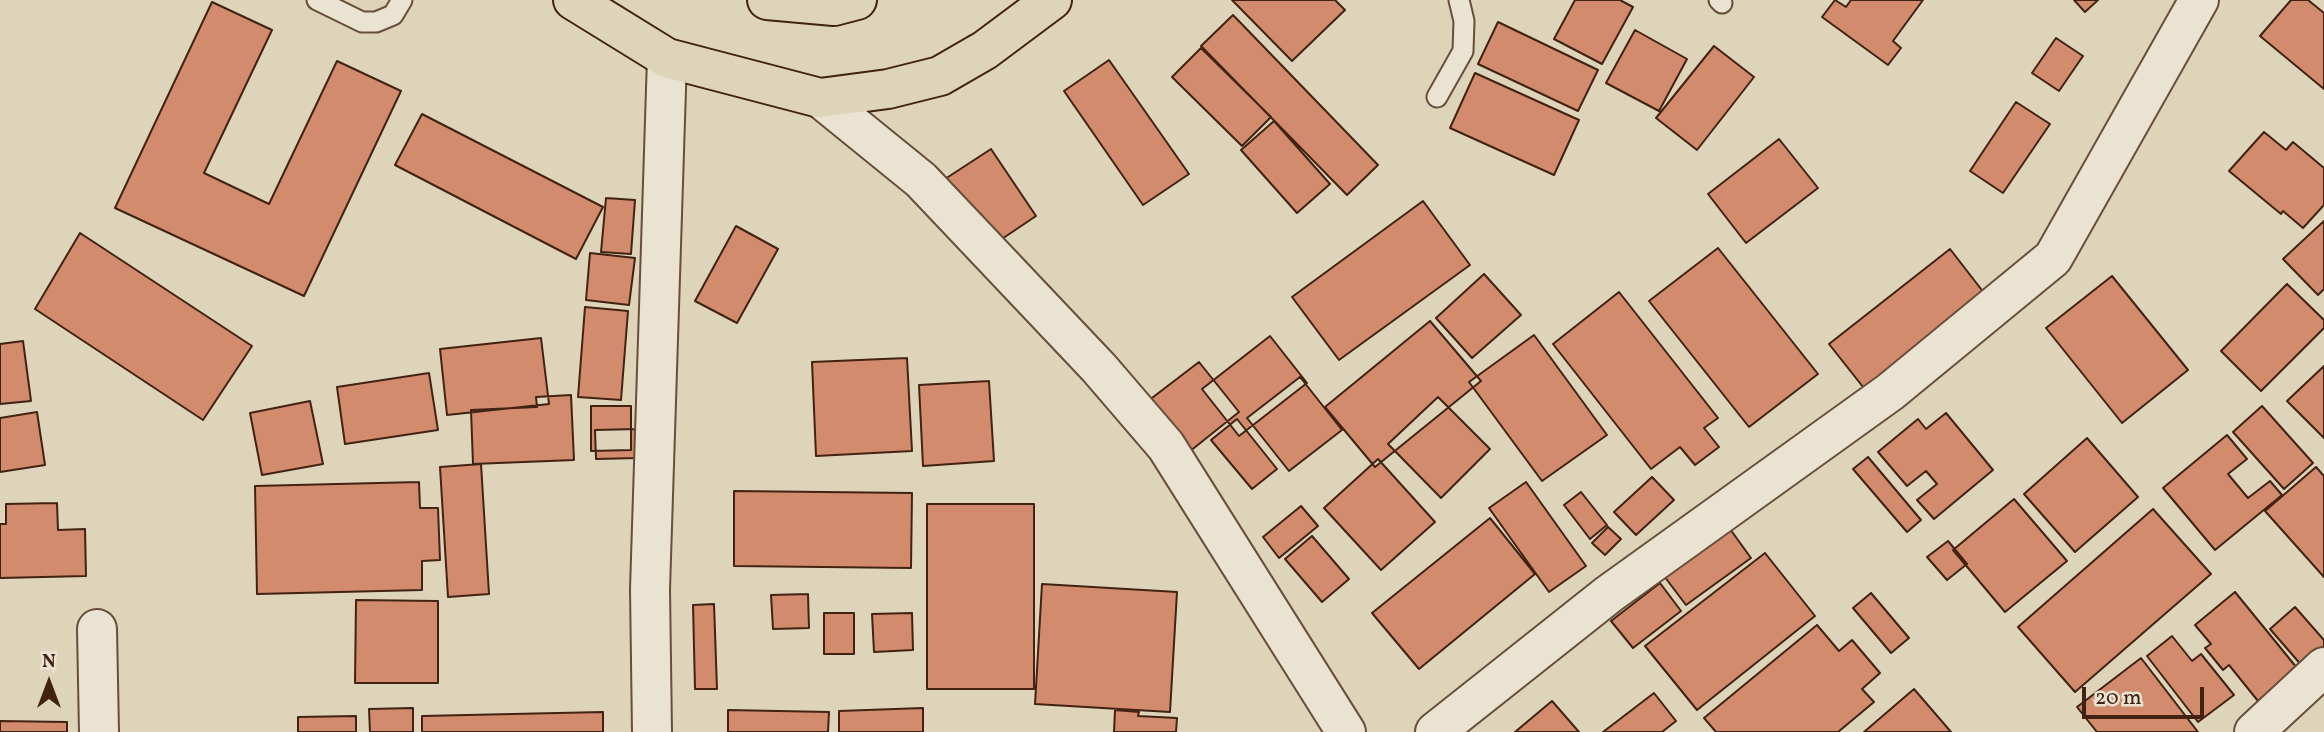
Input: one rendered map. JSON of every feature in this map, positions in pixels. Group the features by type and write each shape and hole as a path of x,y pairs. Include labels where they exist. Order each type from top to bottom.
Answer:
{"main road":[{"path":"573,0 667,58 820,98 888,89 940,76 985,50 1052,0"},
{"path":"767,0 834,6 857,0"}],"street":[{"path":"1435,732 1609,594 1890,392 2053,258 2199,0"},
{"path":"652,732 650,589 667,58"},
{"path":"820,98 921,180 1099,368 1166,446 1346,732"},
{"path":"96,629 99,732"},
{"path":"2254,732 2324,667"}],"lane":[{"path":"317,0 362,22 376,22 393,15 402,0"},
{"path":"1437,97 1463,51 1464,21 1459,0"}],"building":[{"path":"1232,0 1335,0 1345,10 1292,61"},
{"path":"1575,0 1620,0 1633,7 1602,64 1554,39"},
{"path":"1835,0 1846,7 1851,0 1923,0 1893,41 1901,48 1888,65 1822,17"},
{"path":"2074,0 2098,0 2085,12"},
{"path":"2291,0 2308,0 2324,13 2324,89 2260,36"},
{"path":"212,2 272,30 204,173 269,204 337,61 401,91 304,296 115,208"},
{"path":"1233,15 1378,165 1347,195 1201,46"},
{"path":"1498,22 1598,70 1578,111 1478,64"},
{"path":"1635,30 1687,59 1659,111 1606,83"},
{"path":"2056,38 2083,56 2059,91 2032,73"},
{"path":"1714,46 1754,77 1697,150 1656,118"},
{"path":"1201,48 1271,117 1242,146 1172,77"},
{"path":"1109,60 1189,174 1143,205 1064,91"},
{"path":"1475,73 1579,120 1554,175 1450,128"},
{"path":"2016,102 2050,124 2003,193 1970,171"},
{"path":"422,114 603,207 576,259 395,165"},
{"path":"1274,121 1330,184 1297,213 1241,150"},
{"path":"2264,132 2286,150 2293,142 2324,168 2324,205 2303,228 2283,211 2281,214 2229,171"},
{"path":"1779,139 1818,188 1746,243 1708,194"},
{"path":"991,149 1036,216 990,247 945,179"},
{"path":"606,198 635,200 631,254 601,252"},
{"path":"1423,201 1470,265 1339,360 1292,297"},
{"path":"2324,221 2324,289 2318,295 2283,259"},
{"path":"736,226 778,249 737,323 695,301"},
{"path":"80,233 252,346 203,420 35,309"},
{"path":"1718,248 1818,374 1749,427 1649,301"},
{"path":"1950,249 1988,298 1867,392 1829,344"},
{"path":"590,253 635,258 629,305 586,300"},
{"path":"1484,274 1521,315 1472,358 1436,318"},
{"path":"2112,276 2188,370 2122,423 2046,328"},
{"path":"2287,284 2324,320 2324,328 2261,391 2221,351"},
{"path":"1619,292 1718,418 1704,428 1719,447 1695,465 1680,447 1651,469 1553,344"},
{"path":"585,307 628,311 621,400 578,397"},
{"path":"1430,321 1481,381 1375,467 1325,407"},
{"path":"1534,335 1607,435 1542,481 1469,382"},
{"path":"1270,336 1307,383 1239,436 1202,389"},
{"path":"541,338 549,404 447,415 440,349"},
{"path":"23,341 31,401 0,404 0,344"},
{"path":"907,358 912,451 816,456 812,362"},
{"path":"1199,362 1239,412 1189,452 1148,401"},
{"path":"2324,366 2324,438 2287,401"},
{"path":"429,373 438,430 345,444 337,387"},
{"path":"1300,377 1342,430 1289,471 1247,418"},
{"path":"989,381 994,461 923,466 919,385"},
{"path":"571,395 574,460 473,464 471,410 537,407 536,397"},
{"path":"1438,397 1490,449 1441,498 1388,444"},
{"path":"310,401 323,464 262,475 250,413"},
{"path":"591,406 631,406 631,450 591,451"},
{"path":"2262,406 2313,463 2284,489 2233,432"},
{"path":"37,412 45,465 0,472 0,418"},
{"path":"1946,413 1993,470 1934,519 1917,500 1937,484 1926,471 1907,486 1878,452 1918,419 1926,429"},
{"path":"1237,419 1277,469 1252,489 1211,440"},
{"path":"637,429 638,458 596,459 595,430"},
{"path":"2227,435 2247,459 2228,474 2248,498 2270,481 2282,495 2215,550 2163,488"},
{"path":"2087,438 2138,497 2075,552 2024,494"},
{"path":"1868,457 1921,520 1907,532 1853,469"},
{"path":"1378,459 1435,522 1381,570 1324,508"},
{"path":"481,464 489,594 448,597 440,467"},
{"path":"2316,467 2324,476 2324,577 2265,511"},
{"path":"1652,477 1674,500 1636,535 1614,512"},
{"path":"419,482 420,508 438,508 440,560 422,561 422,590 257,594 255,486"},
{"path":"1526,482 1586,566 1549,592 1489,508"},
{"path":"734,491 912,493 911,568 734,566"},
{"path":"1581,492 1607,525 1590,539 1564,505"},
{"path":"2014,499 2067,561 2005,612 1953,550"},
{"path":"57,503 58,530 85,529 86,576 0,578 0,524 6,524 6,504"},
{"path":"927,504 1034,504 1034,689 927,689"},
{"path":"1301,506 1318,526 1279,558 1263,537"},
{"path":"2153,509 2211,574 2075,692 2018,627"},
{"path":"1490,518 1535,574 1419,669 1372,613"},
{"path":"1608,527 1621,539 1605,555 1592,543"},
{"path":"1730,529 1751,558 1686,605 1664,576"},
{"path":"1312,536 1349,579 1322,602 1285,559"},
{"path":"1948,541 1967,564 1947,580 1927,557"},
{"path":"1765,553 1815,616 1697,710 1645,646"},
{"path":"1660,583 1681,611 1633,648 1611,621"},
{"path":"1042,584 1177,592 1170,712 1035,704"},
{"path":"2235,592 2297,668 2258,701 2229,665 2223,670 2205,648 2211,644 2195,625"},
{"path":"1871,593 1909,638 1891,653 1853,608"},
{"path":"808,594 809,628 773,629 771,595"},
{"path":"356,600 438,601 438,683 355,683"},
{"path":"714,604 717,689 695,689 693,605"},
{"path":"2295,607 2324,640 2324,649 2303,667 2270,629"},
{"path":"824,613 854,613 854,654 824,654"},
{"path":"912,613 913,650 874,652 872,614"},
{"path":"1817,625 1839,651 1852,640 1880,673 1862,689 1874,702 1838,732 1716,732 1704,718"},
{"path":"2172,636 2192,661 2201,654 2234,695 2198,722 2147,656"},
{"path":"2141,658 2198,732 2097,732 2077,707"},
{"path":"1914,689 1951,732 1864,732"},
{"path":"1654,693 1676,721 1662,732 1603,732"},
{"path":"1552,701 1579,732 1515,732"},
{"path":"413,708 413,732 370,732 369,709"},
{"path":"923,708 923,732 839,732 839,711"},
{"path":"728,710 829,712 828,732 728,732"},
{"path":"1115,710 1139,712 1138,716 1177,718 1176,732 1114,732"},
{"path":"603,712 603,732 422,732 422,716"},
{"path":"356,716 356,732 298,732 298,717"},
{"path":"0,721 67,722 67,732 0,732"}]}
